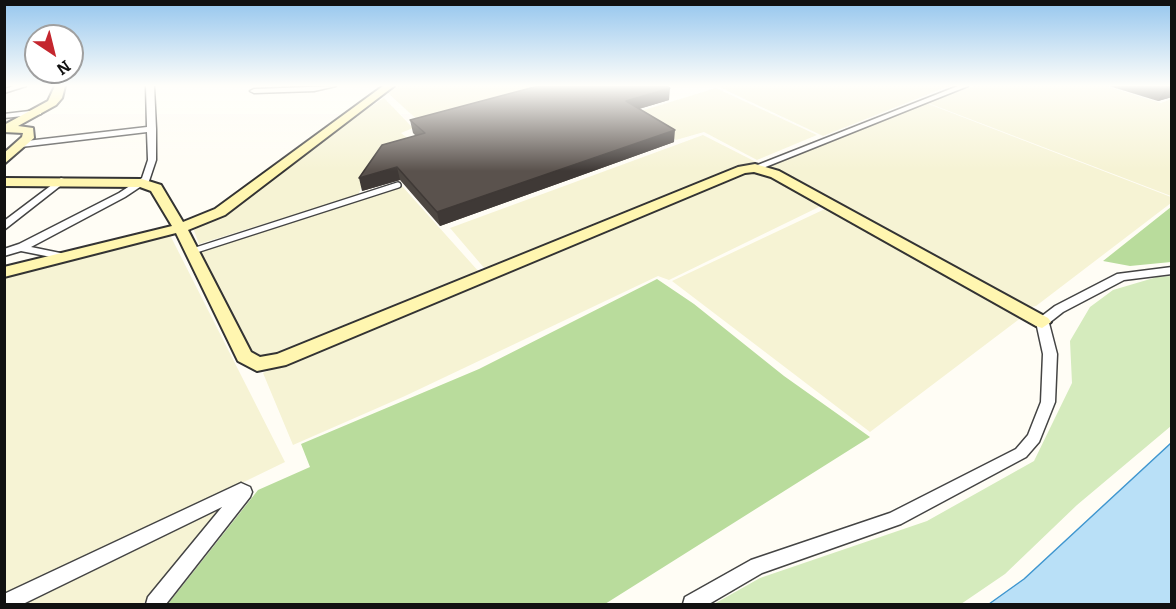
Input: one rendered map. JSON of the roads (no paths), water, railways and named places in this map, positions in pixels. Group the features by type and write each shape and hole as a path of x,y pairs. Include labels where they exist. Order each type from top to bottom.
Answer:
{"street":[{"path":"5,129 33,114"},
{"path":"4,253 21,248 142,183 152,160 151,114"},
{"path":"4,272 180,228 208,218 232,204 352,114"},
{"path":"4,182 142,183 159,190 244,356 257,364 280,360 742,170 755,168 892,114"},
{"path":"4,160 28,138 28,130 5,129"},
{"path":"21,144 152,129"},
{"path":"692,604 757,566 895,519 1021,453 1034,438 1048,402 1050,354 1042,322 774,174 755,168"},
{"path":"4,227 61,181"},
{"path":"4,244 66,257"},
{"path":"1042,322 1059,309 1121,277 1172,270"},
{"path":"4,604 242,490 244,492 154,604"}],"lane":[{"path":"192,251 398,185"}],"water":[{"path":"1171,443 1171,604 989,604 1024,579"}]}
